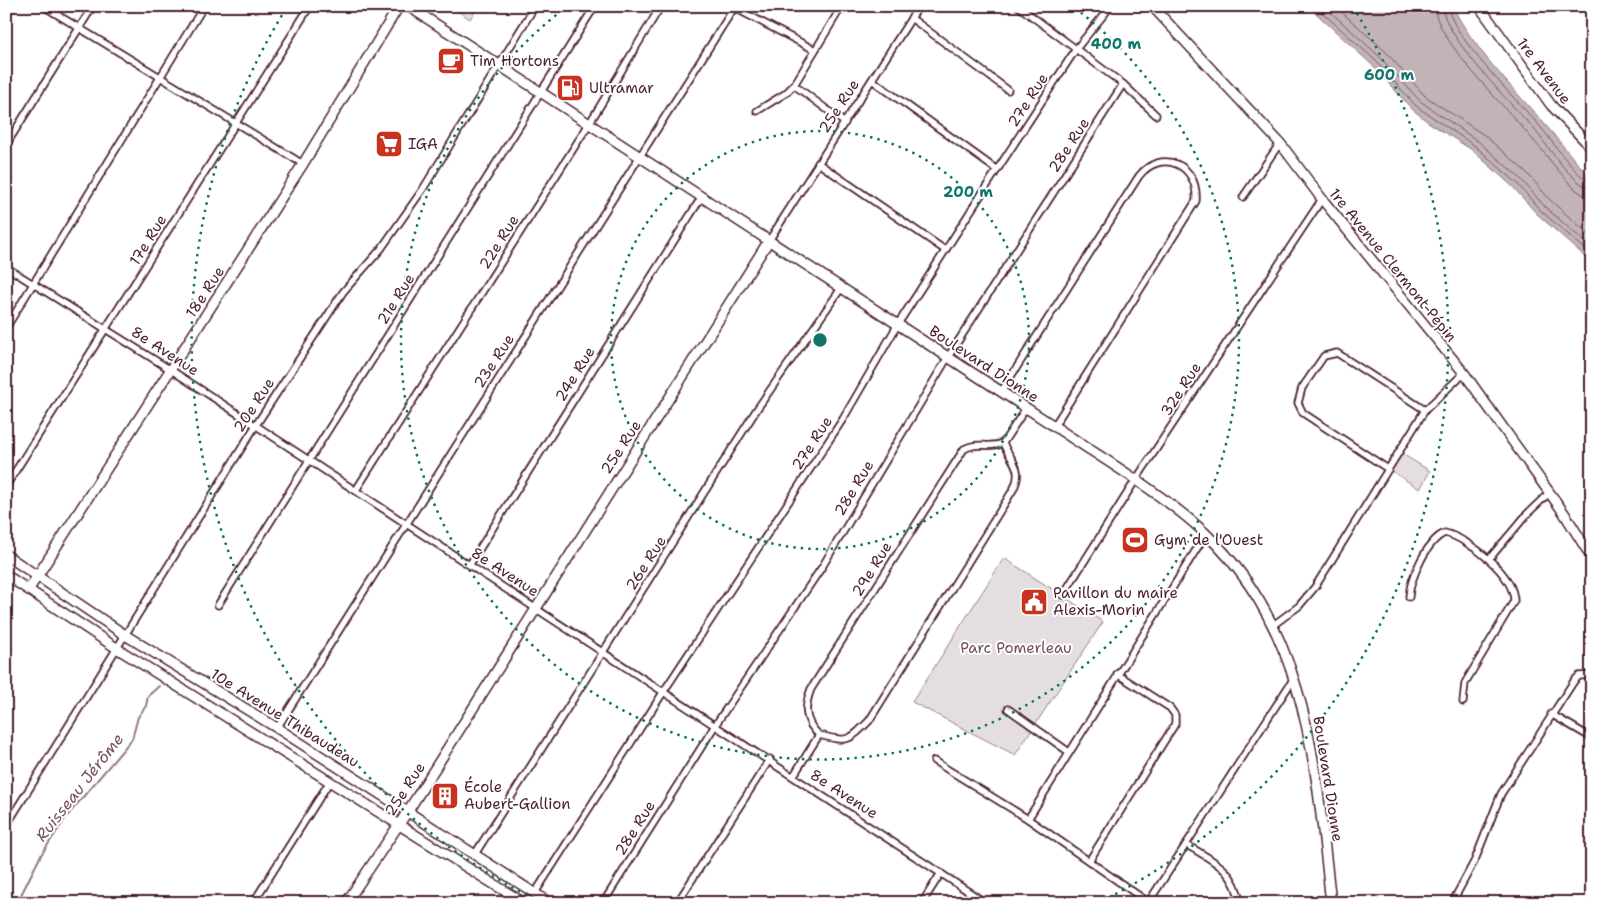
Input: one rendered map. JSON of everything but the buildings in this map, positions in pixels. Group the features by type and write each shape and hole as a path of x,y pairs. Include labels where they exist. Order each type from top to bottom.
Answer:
{"street":[{"path":"43,6 303,164"},
{"path":"6,145 93,6"},
{"path":"6,328 204,6"},
{"name":"17e Rue","path":"6,486 310,6"},
{"name":"18e Rue","path":"29,588 303,164 399,6"},
{"name":"Boulevard Dionne","path":"408,6 768,242 842,287 1054,426 1173,506 1206,534 1250,584 1272,626 1294,678 1310,733 1331,903"},
{"name":"20e Rue","path":"6,826 256,425 343,292 381,249 423,189 535,6"},
{"name":"21e Rue","path":"218,605 596,6"},
{"name":"22e Rue","path":"356,490 589,124 661,6"},
{"path":"757,111 786,93 794,85 842,6"},
{"name":"25e Rue","path":"350,901 919,6"},
{"path":"1018,6 1123,84 1156,115"},
{"name":"27e Rue","path":"535,894 664,691 843,419 898,324 945,250 1076,49 1111,6"},
{"name":"1re Avenue Clermont-Pépin","path":"1152,6 1280,144 1322,199 1464,373 1550,492 1592,558"},
{"name":"1re Avenue","path":"1479,6 1551,105 1592,148"},
{"path":"733,7 815,50"},
{"name":"23e Rue","path":"276,728 733,7"},
{"path":"911,18 1008,90"},
{"path":"872,80 997,170"},
{"name":"28e Rue","path":"603,903 716,724 822,567 948,357 1123,84"},
{"path":"794,85 845,123"},
{"path":"1243,197 1280,144"},
{"path":"818,163 945,250"},
{"path":"1000,392 1139,176 1149,166 1158,163 1180,165 1192,176 1196,183 1196,201 1054,426"},
{"name":"24e Rue","path":"470,564 701,198"},
{"name":"32e Rue","path":"1063,595 1135,481 1322,199"},
{"name":"8e Avenue","path":"6,267 107,329 406,522 770,759 986,903"},
{"name":"26e Rue","path":"475,854 758,409 842,287"},
{"path":"1388,469 1308,417 1299,408 1298,398 1302,388 1324,356 1333,353 1342,356 1425,410"},
{"path":"1272,626 1299,606 1315,587 1425,410 1464,373"},
{"path":"794,775 819,735 838,740 851,738 869,721 1014,490 1019,478 1017,469 1003,443 1026,408"},
{"name":"29e Rue","path":"819,735 812,728 806,716 806,702 811,689 964,449 974,444 986,446 1003,443"},
{"path":"1489,559 1528,513 1550,492"},
{"path":"1409,597 1410,581 1433,542 1445,533 1455,536 1489,559 1511,586 1514,601 1465,683 1462,702"},
{"path":"1028,819 1206,534"},
{"name":"10e Avenue Thibaudeau","path":"6,555 125,635 408,811 550,903"},
{"name":"10e Avenue Thibaudeau","path":"6,576 29,588 118,649 524,903"},
{"path":"1089,861 1175,724 1176,716 1170,708 1117,674"},
{"path":"1452,903 1475,860 1501,794 1574,681 1579,676 1592,675"},
{"path":"934,761 1028,819 1148,902 1187,845 1294,678"},
{"path":"1008,709 1069,752"},
{"path":"1551,714 1592,738"},
{"path":"677,903 770,759"},
{"path":"253,903 330,781"},
{"path":"1187,845 1225,870 1234,879 1240,903"},
{"path":"922,903 941,873"},
{"path":"1591,903 1592,896"}],"green space":[{"path":"450,6 478,6 470,19"},
{"path":"1399,452 1430,471 1420,489 1388,469"},
{"name":"Parc Pomerleau","path":"1004,558 1103,622 1015,755 912,702"}],"water":[{"path":"1308,6 1452,6 1471,37 1493,66 1592,179 1592,266 1580,252 1536,213 1513,187 1472,150 1428,122 1412,109 1371,64"}],"waterway":[{"name":"Ruisseau Jérôme","path":"17,903 41,855 67,816 132,739 138,717 146,706 148,696 159,686"}],"place":[{"name":"Tim Hortons","path":"451,61"},
{"name":"Ultramar","path":"570,88"},
{"name":"IGA","path":"389,144"},
{"name":"Gym de l'Ouest","path":"1135,540"},
{"name":"Pavillon du maire Alexis-Morin","path":"1034,602"},
{"name":"École Aubert-Gallion","path":"445,796"}]}
